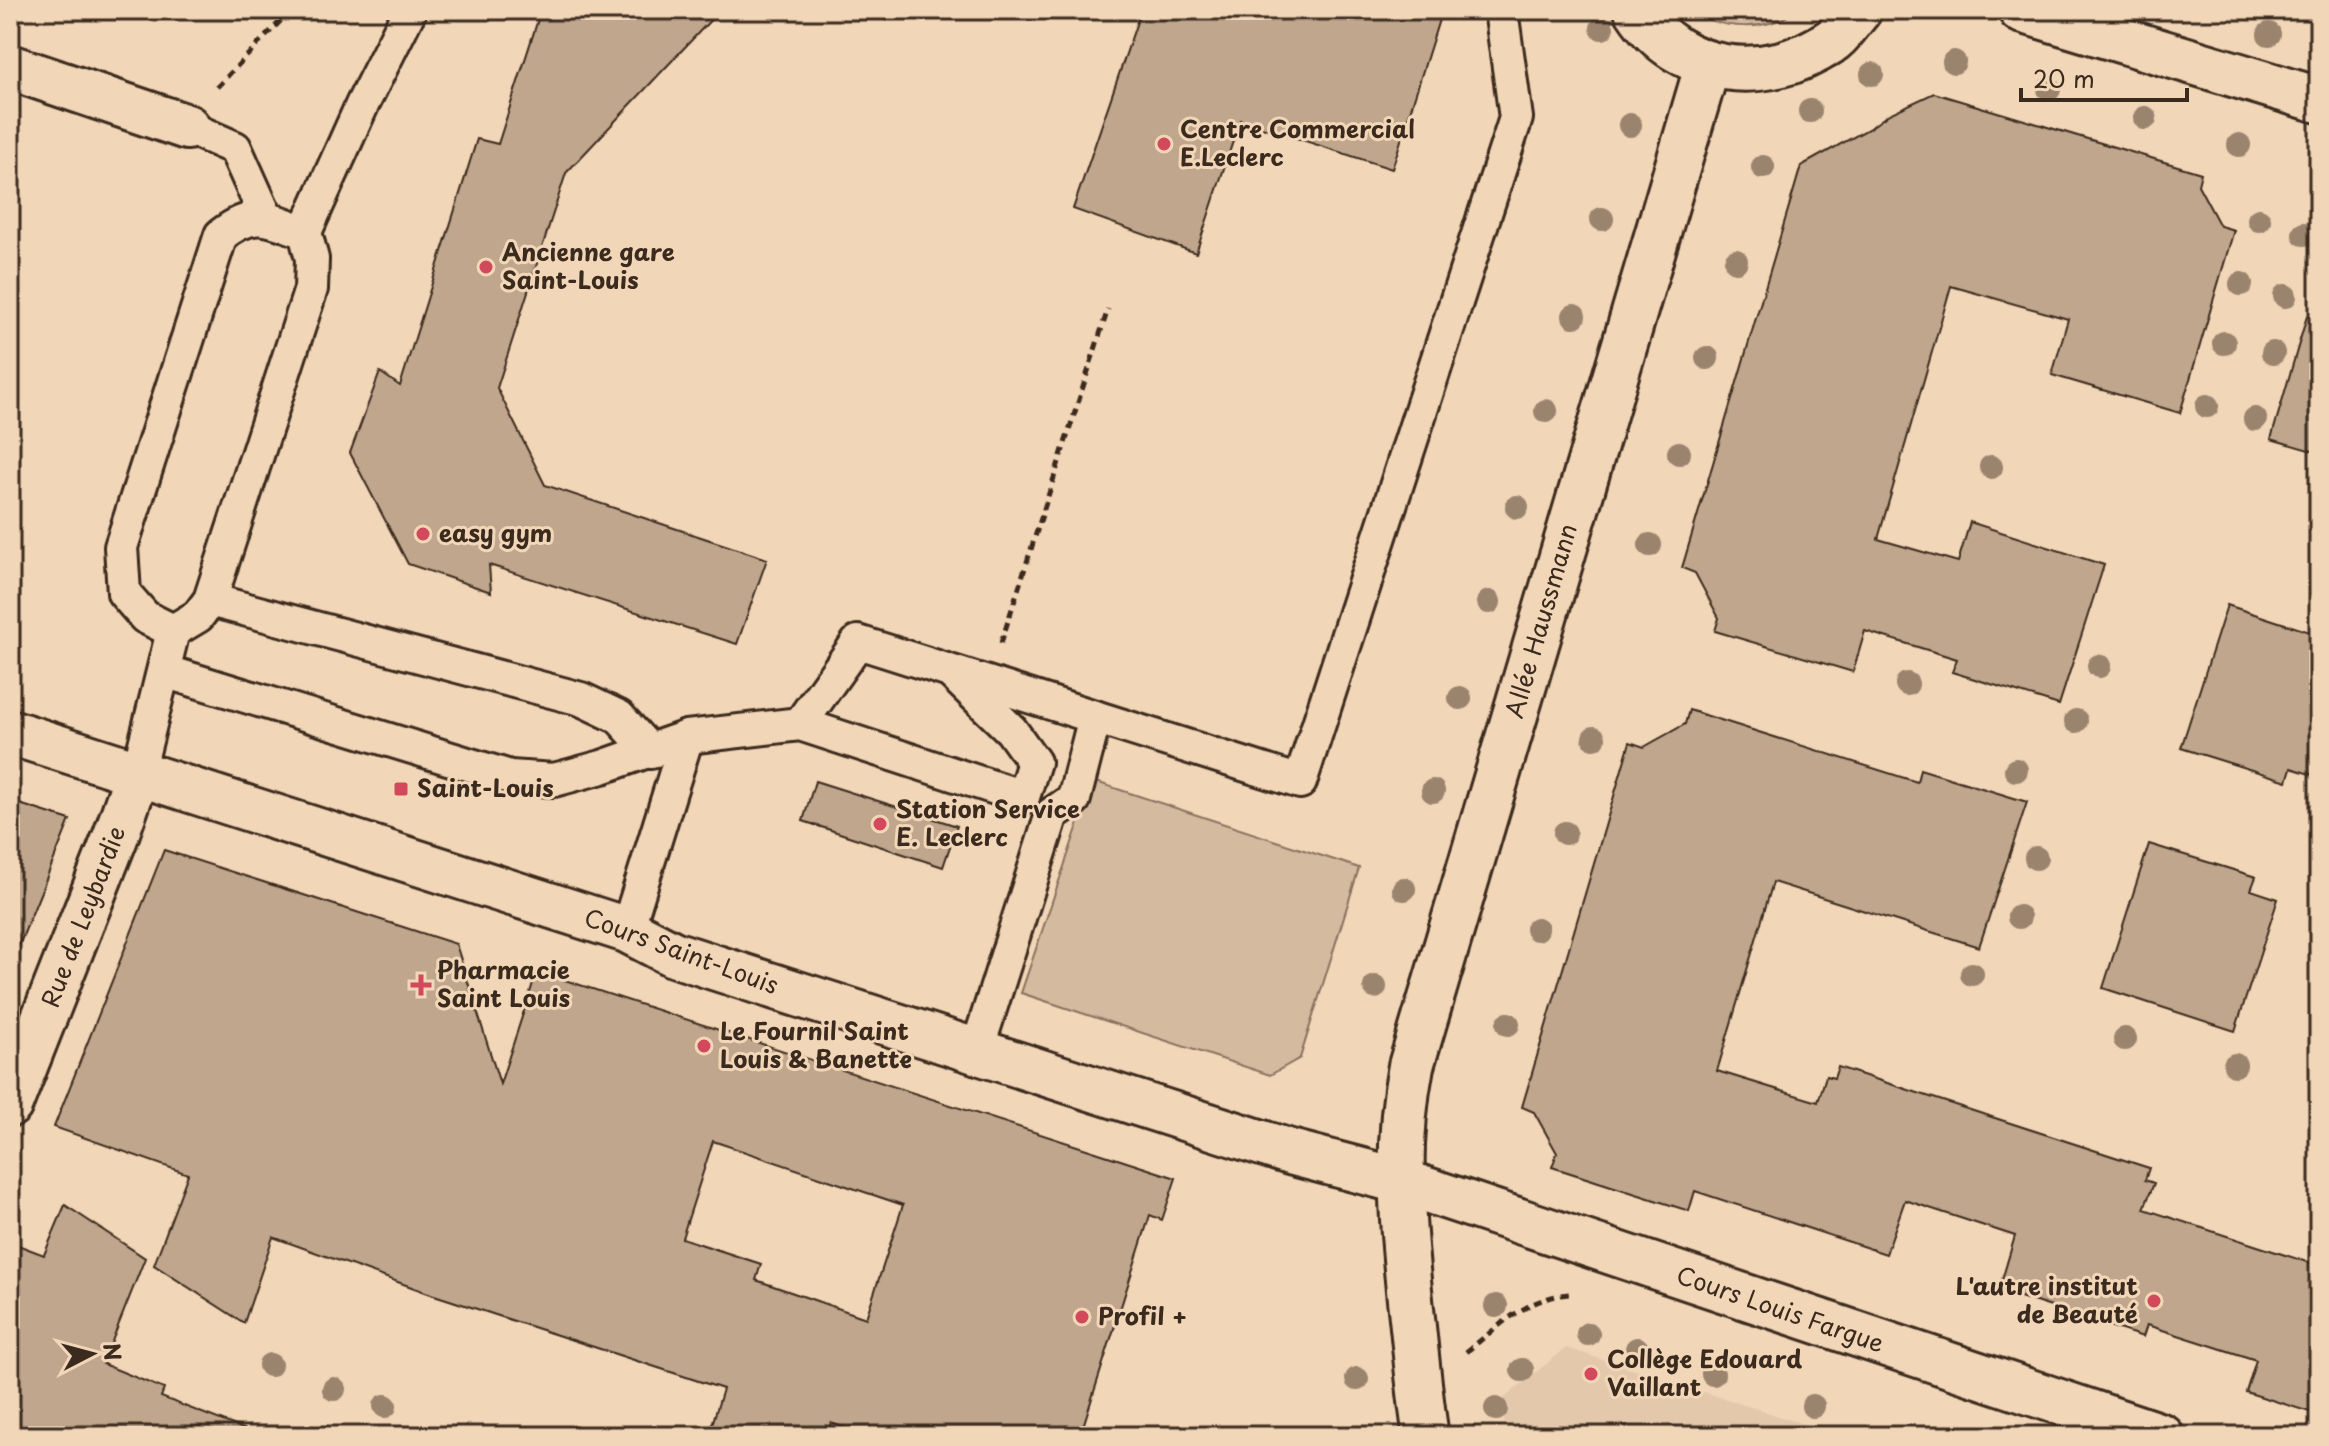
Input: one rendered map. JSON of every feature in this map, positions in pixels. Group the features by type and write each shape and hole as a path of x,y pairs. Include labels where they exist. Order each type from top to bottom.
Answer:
{"street":[{"path":"1637,10 1669,45 1708,64 1751,70 1795,62 1833,41 1859,10"},
{"path":"2021,10 2319,100"},
{"name":"Allée Haussmann","path":"1424,1423 1403,1244 1400,1181 1402,1109 1411,1066 1708,64"},
{"path":"10,67 187,127"},
{"name":"Cours Saint-Louis","path":"10,732 627,930 673,954 1290,1152 1400,1181"},
{"name":"Rue de Leybardie","path":"10,1104 138,773"},
{"name":"Cours Louis Fargue","path":"1400,1181 2161,1436"}],"lane":[{"path":"138,773 173,631 198,616 210,600 311,289 312,259 305,232 362,105 410,10"},
{"path":"800,724 858,642 1300,782 1516,118 1501,10"},
{"path":"187,127 235,148 266,217"},
{"path":"173,631 145,617 124,593 121,547 221,235 239,220 266,217 305,232"},
{"path":"210,600 581,699 619,717 651,752"},
{"path":"164,671 510,777 554,780 651,752 687,737 800,724 1023,797 1034,762 1011,730 949,670"},
{"path":"977,1050 1052,814 1074,799 1095,717"},
{"path":"627,930 687,737"}],"path":[{"path":"208,87 216,88 291,10"},
{"path":"989,683 1108,309"},
{"path":"1424,1423 1462,1355 1529,1303 1551,1295 1578,1294"}],"shaded area":[{"path":"1692,10 1796,10 1772,23 1744,26 1716,22"},
{"path":"1093,781 1359,868 1300,1058 1270,1075 1021,993"},
{"name":"Collège Edouard Vaillant","path":"1566,1348 1841,1436 1506,1436 1502,1400"}],"building":[{"name":"Ancienne gare Saint-Louis","path":"541,10 720,10 566,173 497,388 545,485 767,559 737,644 489,565 491,592 408,564 350,453 380,372 400,386 477,139 498,144"},
{"name":"Centre Commercial E.Leclerc","path":"1141,10 1442,10 1392,169 1240,120 1196,253 1073,209"},
{"path":"1934,93 2201,173 2198,185 2220,226 2234,230 2180,413 2052,375 2068,319 1951,286 1878,539 1958,562 1970,522 2104,565 2059,705 1952,672 1957,659 1865,631 1853,672 1715,631 1719,618 1695,573 1682,568 1801,166 1889,114"},
{"path":"2307,316 2319,318 2319,453 2271,439"},
{"path":"2227,605 2319,635 2319,777 2291,768 2287,781 2181,748"},
{"path":"1689,710 1917,782 1920,769 2027,802 1979,947 1773,882 1717,1071 1818,1102 1826,1076 1834,1078 1838,1067 2149,1168 2145,1180 2154,1183 2144,1209 2319,1266 2319,1415 2246,1392 2256,1360 2147,1325 2143,1337 1999,1290 2015,1236 1905,1200 1886,1254 1695,1191 1689,1211 1552,1167 1557,1153 1534,1112 1522,1107 1630,742 1644,747 1685,724"},
{"name":"Station Service E. Leclerc","path":"815,781 957,826 943,867 803,821"},
{"path":"10,801 70,820 12,963 10,963"},
{"path":"2149,844 2256,877 2251,890 2278,899 2235,1031 2103,988"},
{"path":"164,850 456,944 500,1084 537,971 1176,1178 1162,1220 1150,1215 1080,1436 871,1436 831,1423 827,1436 736,1436 711,1428 723,1389 431,1294 273,1237 244,1323 154,1265 188,1174 54,1127","holes":["713,1141 903,1205 866,1318 756,1280 761,1264 682,1238"]},
{"path":"65,1205 145,1258 103,1364 164,1389 161,1397 254,1433 253,1436 28,1436 10,1429 10,1242 44,1255"}],"place":[{"name":"Centre Commercial E.Leclerc","path":"1164,144"},
{"name":"Ancienne gare Saint-Louis","path":"486,267"},
{"name":"easy gym","path":"423,534"},
{"name":"Saint-Louis","path":"401,789"},
{"name":"Station Service E. Leclerc","path":"880,824"},
{"name":"Pharmacie Saint Louis","path":"421,985"},
{"name":"Le Fournil Saint Louis & Banette","path":"704,1046"},
{"name":"L'autre institut de Beauté","path":"2154,1301"},
{"name":"Profil +","path":"1082,1317"},
{"name":"Collège Edouard Vaillant","path":"1591,1374"}]}
